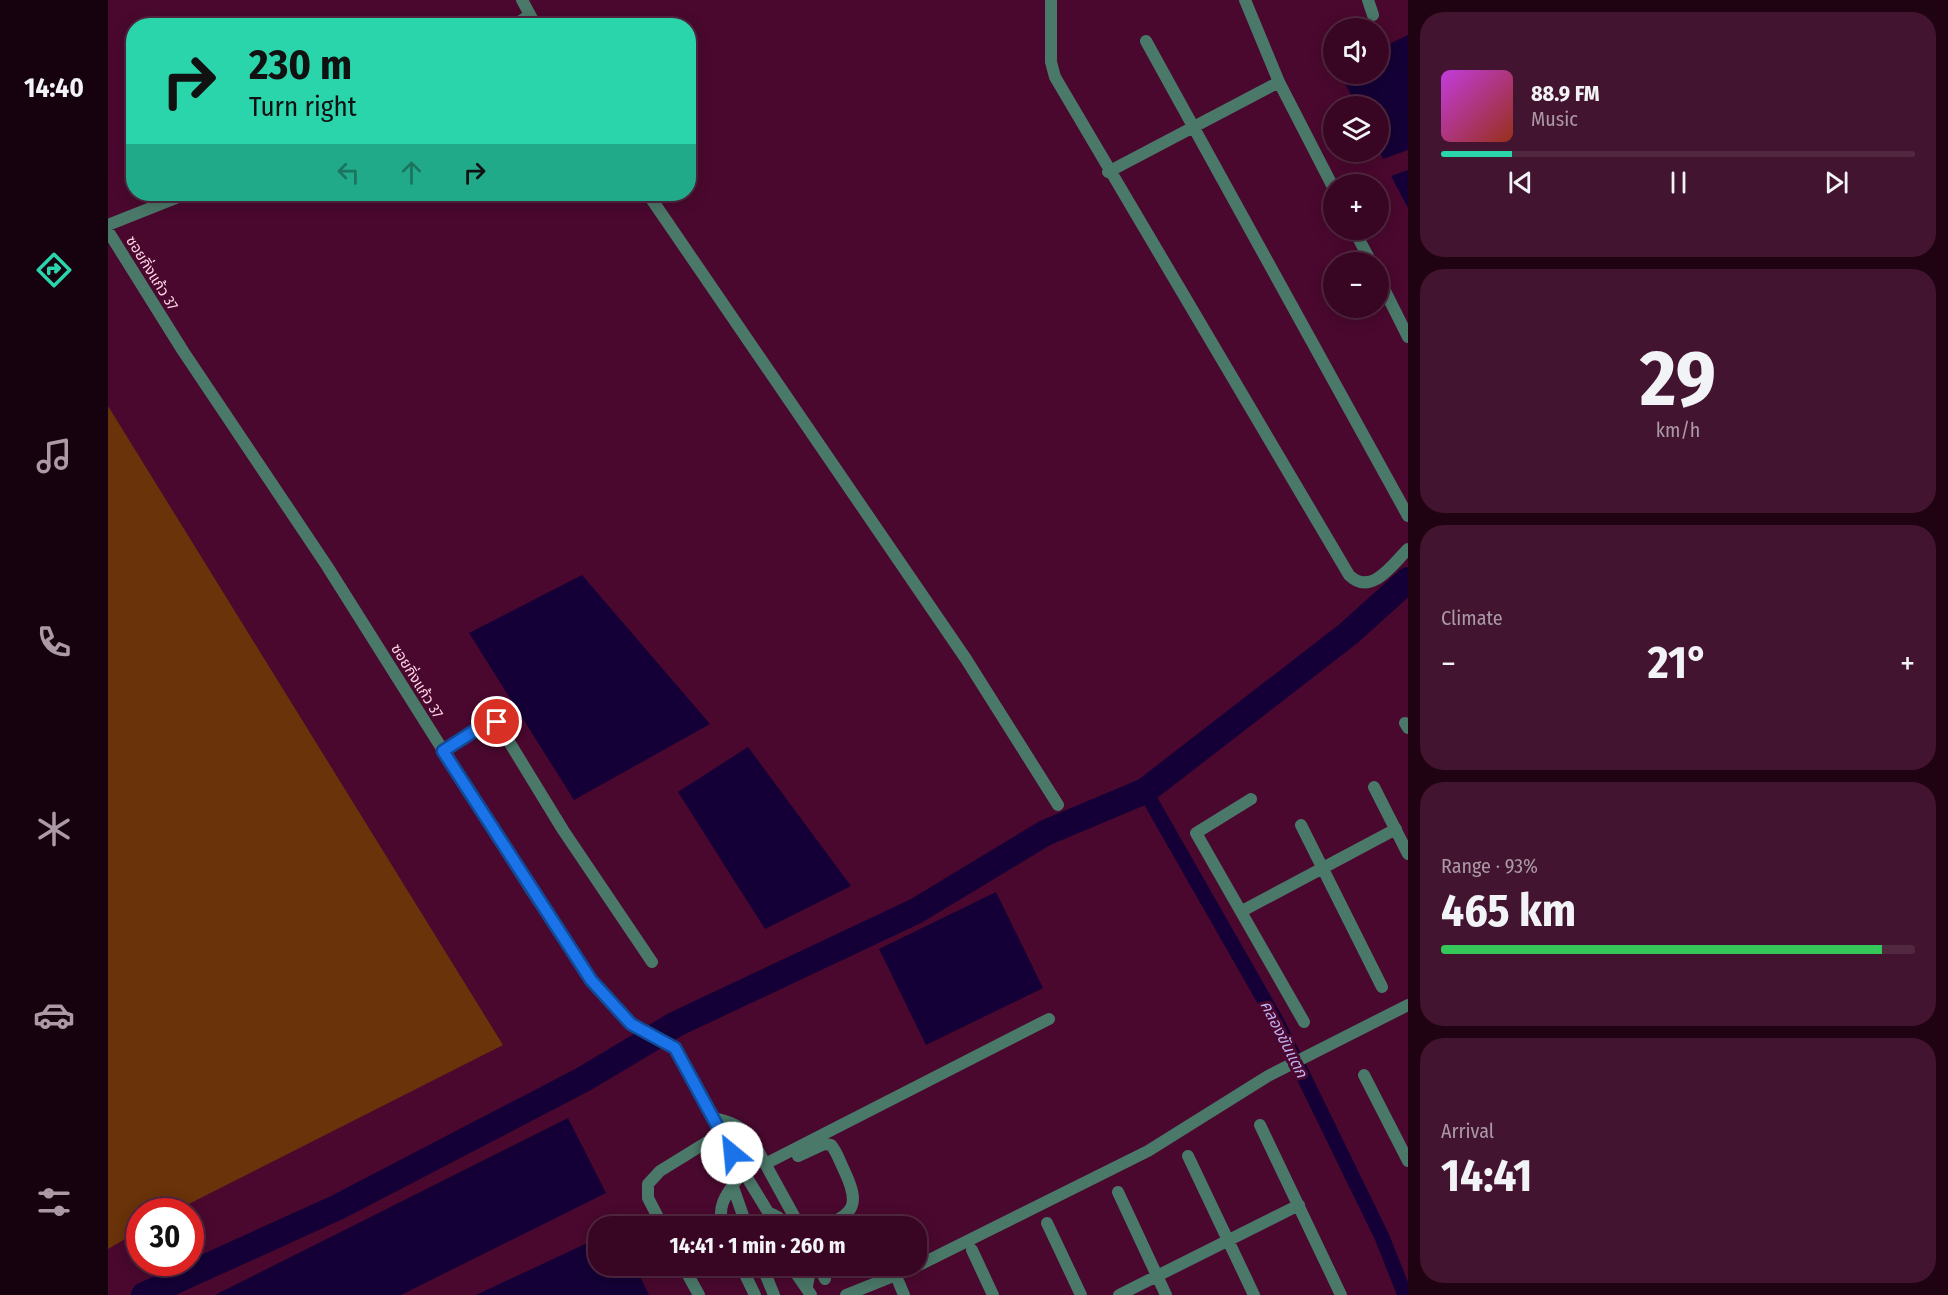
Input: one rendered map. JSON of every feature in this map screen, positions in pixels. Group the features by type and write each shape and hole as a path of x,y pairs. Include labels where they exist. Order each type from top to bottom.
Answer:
{"street":[{"path":"522,0 532,18"},
{"path":"1051,0 1050,62 1054,77 1108,172 1349,575 1362,584 1368,584 1376,580 1408,549"},
{"path":"1245,0 1279,82 1326,174"},
{"path":"1368,0 1373,15"},
{"path":"1146,41 1408,516"},
{"path":"1108,172 1279,82"},
{"path":"108,225 168,201"},
{"path":"653,201 966,659 1058,805"},
{"name":"ซอยกิ่งแก้ว 37","path":"108,231 183,351 327,566 591,980 631,1024 675,1048 714,1118 720,1134 768,1212"},
{"path":"1389,299 1408,338"},
{"path":"443,751 488,722 497,722 563,830 652,962"},
{"path":"1374,787 1408,854"},
{"path":"1251,800 1196,833 1304,1022"},
{"path":"1301,825 1382,987"},
{"path":"1242,911 1396,830"},
{"path":"846,1295 911,1269 1148,1151 1268,1076 1408,1005"},
{"path":"768,1166 1049,1019"},
{"path":"1364,1075 1408,1161"},
{"path":"714,1118 743,1128 768,1166 795,1216"},
{"path":"1260,1125 1341,1295"},
{"path":"657,1216 648,1198 650,1179 720,1134"},
{"path":"768,1166 824,1144 833,1146 854,1192 853,1202 844,1216"},
{"path":"1188,1156 1254,1295"},
{"path":"721,1216 719,1210 722,1201 743,1171"},
{"path":"733,1187 743,1216"},
{"path":"1118,1192 1166,1295"},
{"path":"1119,1295 1299,1205"},
{"path":"769,1216 768,1212 777,1216"},
{"path":"1047,1223 1081,1295"},
{"path":"972,1250 993,1295"},
{"path":"689,1276 699,1295"},
{"path":"746,1276 753,1291 767,1279"},
{"path":"766,1276 774,1295"},
{"path":"796,1276 809,1291"},
{"path":"899,1283 904,1295"}],"shaded area":[{"path":"1408,35 1408,150 1389,157 1389,96 1352,96 1345,84 1389,84 1389,44"},
{"path":"1408,170 1408,208 1391,176"},
{"path":"108,406 503,1045 201,1198 126,1198 126,1239 108,1249"},
{"path":"582,575 710,724 574,800 469,633"},
{"path":"748,747 851,886 765,929 678,792"},
{"path":"996,892 1043,988 926,1045 879,949"},
{"path":"568,1118 606,1193 401,1295 215,1295"},
{"path":"588,1243 588,1276 640,1276 649,1295 476,1295"}],"waterway":[{"path":"144,1295 338,1207 584,1079 676,1024 916,911 1045,833 1145,791 1348,634 1408,580"},
{"name":"คลองขันแตก","path":"1145,791 1278,1024 1382,1237 1405,1295"}],"route":[{"path":"497,722 488,722 443,751 591,980 622,1017 675,1048 732,1153"}]}
